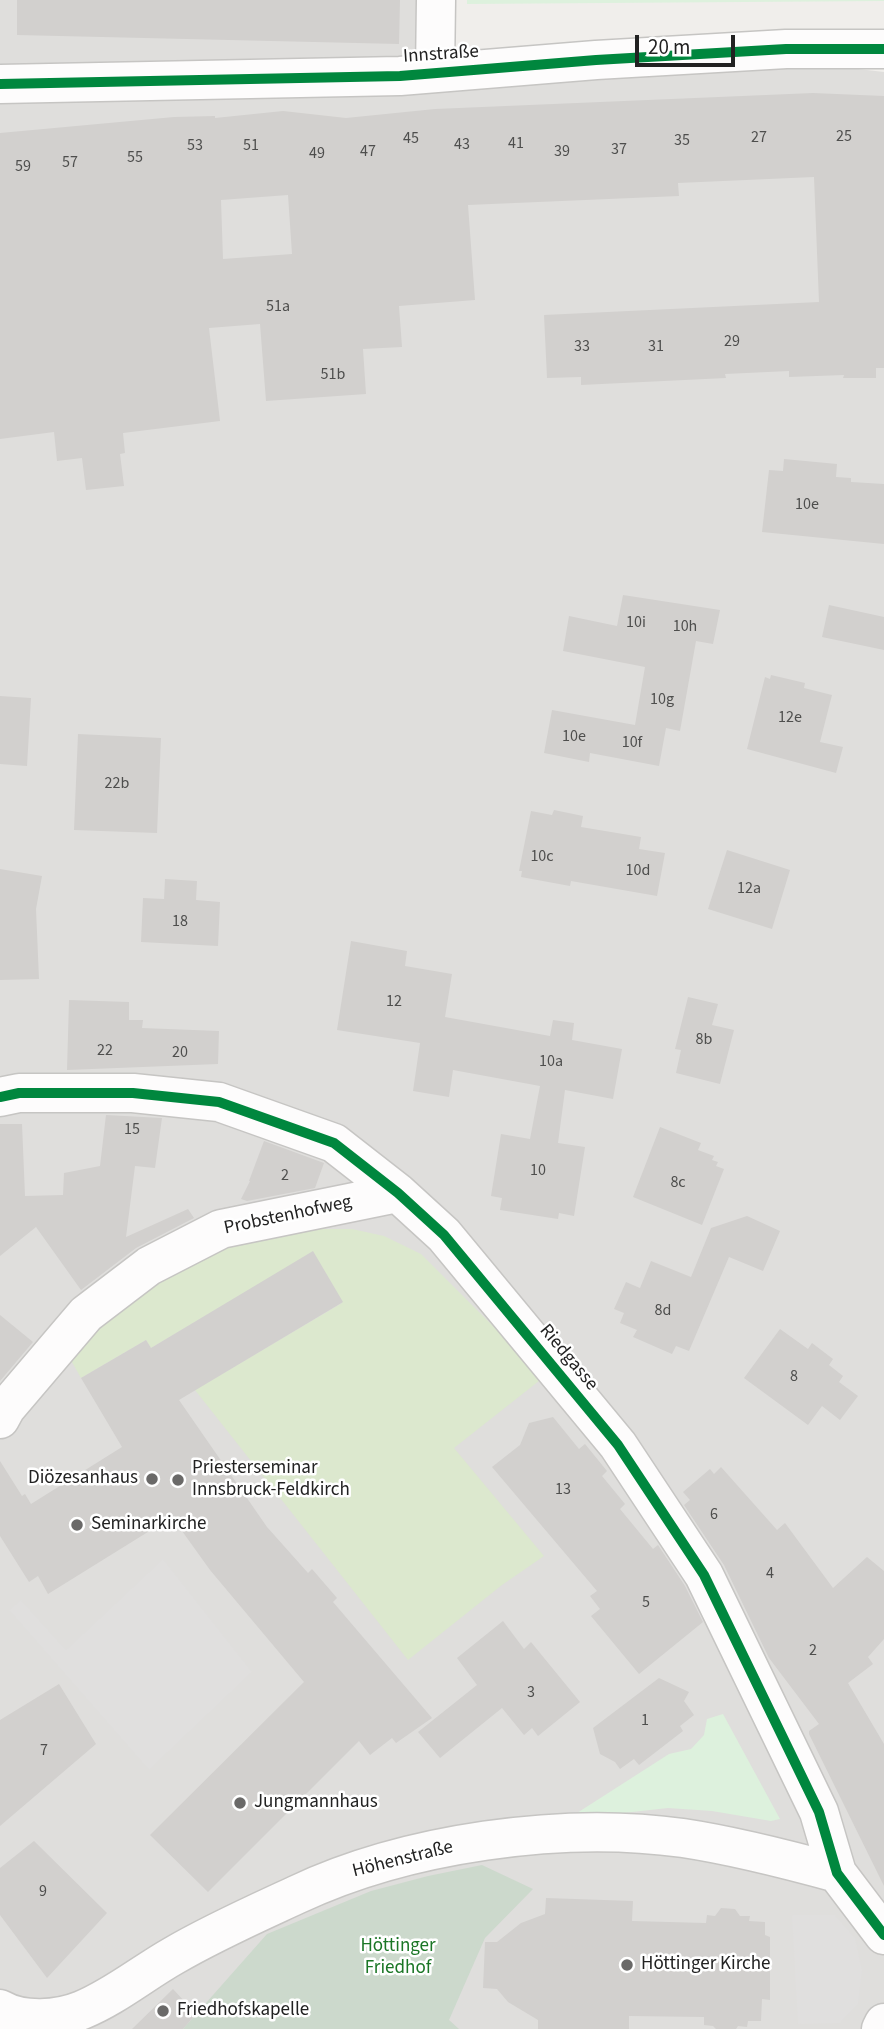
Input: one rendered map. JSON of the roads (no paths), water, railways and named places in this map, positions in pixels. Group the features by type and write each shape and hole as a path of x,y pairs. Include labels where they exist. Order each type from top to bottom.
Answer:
{"street":[{"path":"435,73 436,0"},
{"name":"Innstraße","path":"0,84 400,76 610,59 786,49 884,49"},
{"name":"Riedgasse","path":"0,1097 19,1093 133,1093 219,1102 334,1143 398,1193 444,1235 618,1446 704,1575 819,1812 838,1873 884,1935"},
{"name":"Probstenhofweg","path":"0,1419 6,1408 86,1314 149,1266 221,1229 398,1193"},
{"name":"Höhenstraße","path":"0,2009 10,2015 47,2018 81,2010 174,1955 330,1880 415,1855 478,1842 530,1836 588,1834 681,1838 770,1854 838,1873"},
{"path":"881,2029 884,2023"}],"place":[{"name":"Diözesanhaus","path":"152,1479"},
{"name":"Priesterseminar Innsbruck-Feldkirch","path":"178,1480"},
{"name":"Seminarkirche","path":"77,1525"},
{"name":"Jungmannhaus","path":"240,1803"},
{"name":"Höttinger Kirche","path":"627,1965"},
{"name":"Friedhofskapelle","path":"163,2011"}],"park label":[{"name":"Höttinger Friedhof","path":"398,1958"}]}
